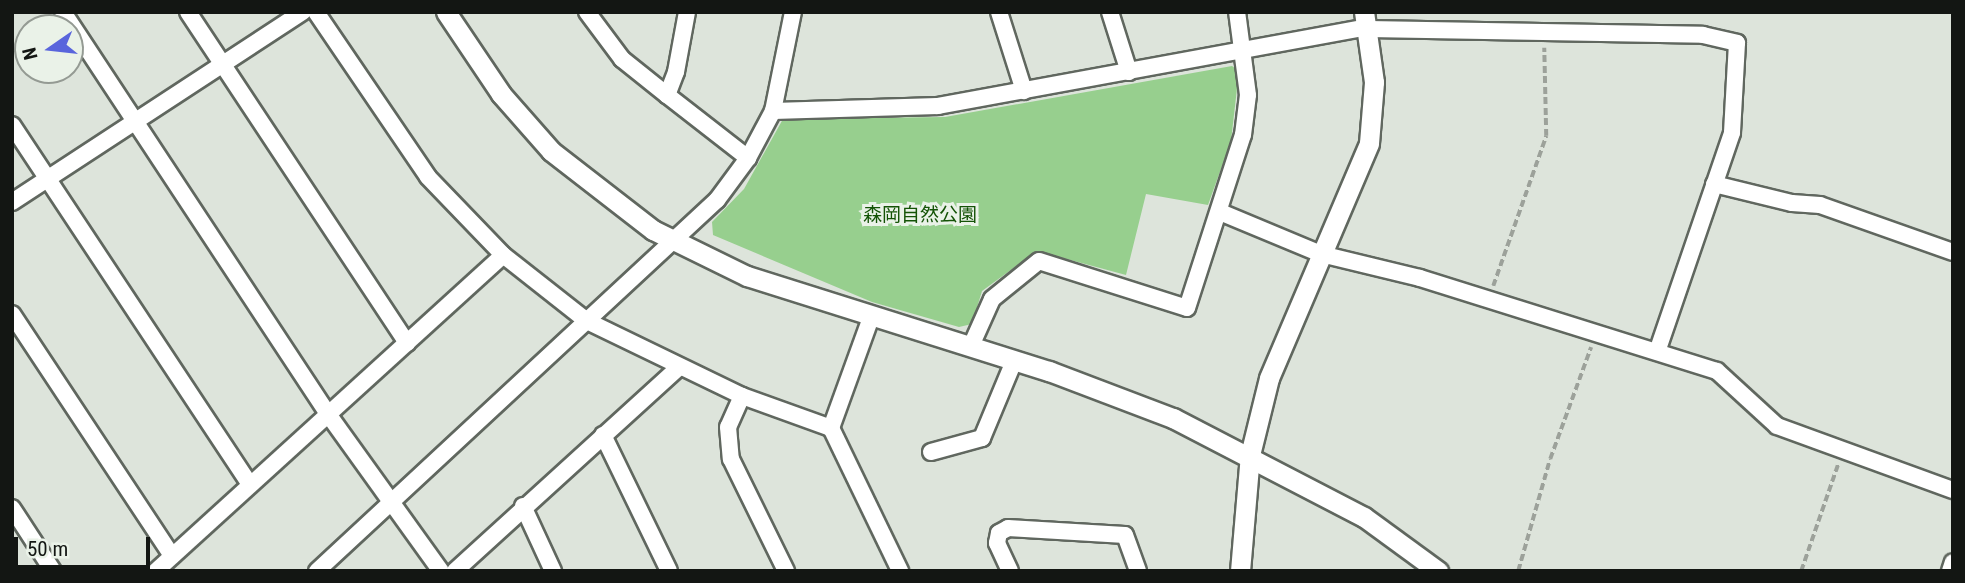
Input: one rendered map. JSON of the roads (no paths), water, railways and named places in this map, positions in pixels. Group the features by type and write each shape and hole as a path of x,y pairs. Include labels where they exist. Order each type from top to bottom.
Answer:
{"street":[{"path":"63,12 328,414 441,571"},
{"path":"188,12 407,343"},
{"path":"12,202 302,12"},
{"path":"316,12 428,177 503,255 587,320 678,368 742,396 831,428 900,571"},
{"path":"446,12 501,94 551,151 613,203 675,242 747,276 872,314 1110,393 1250,455 1364,517 1438,571"},
{"path":"587,12 622,59 748,158"},
{"path":"667,95 676,72 687,12"},
{"path":"317,571 587,320 675,242 717,200 748,158 773,111 793,12"},
{"path":"999,12 1024,90"},
{"path":"1110,12 1129,72"},
{"path":"971,346 992,299 1039,261 1187,308 1220,212 1242,135 1248,95 1245,52 1237,12"},
{"path":"773,111 938,106 1245,52 1366,23 1544,33 1703,35 1737,43 1732,132 1658,349"},
{"path":"1240,571 1250,455 1269,378 1369,142 1374,82 1366,23"},
{"path":"12,125 250,484"},
{"path":"1714,184 1793,204 1820,205 1953,252"},
{"path":"1220,212 1321,254 1489,298 1658,349 1717,371 1777,426 1842,452 1953,490"},
{"path":"156,571 503,255"},
{"path":"12,314 172,556"},
{"path":"831,428 872,314"},
{"path":"931,452 982,438 1014,360"},
{"path":"455,571 523,506 678,368"},
{"path":"742,396 728,427 731,459 786,571"},
{"path":"603,435 669,571"},
{"path":"523,506 553,571"},
{"path":"12,508 53,571"},
{"path":"1010,571 997,542 999,533 1007,528 1125,535 1138,571"},
{"path":"1950,571 1953,562"}],"park label":[{"name":"森岡自然公園","path":"920,215"}]}
